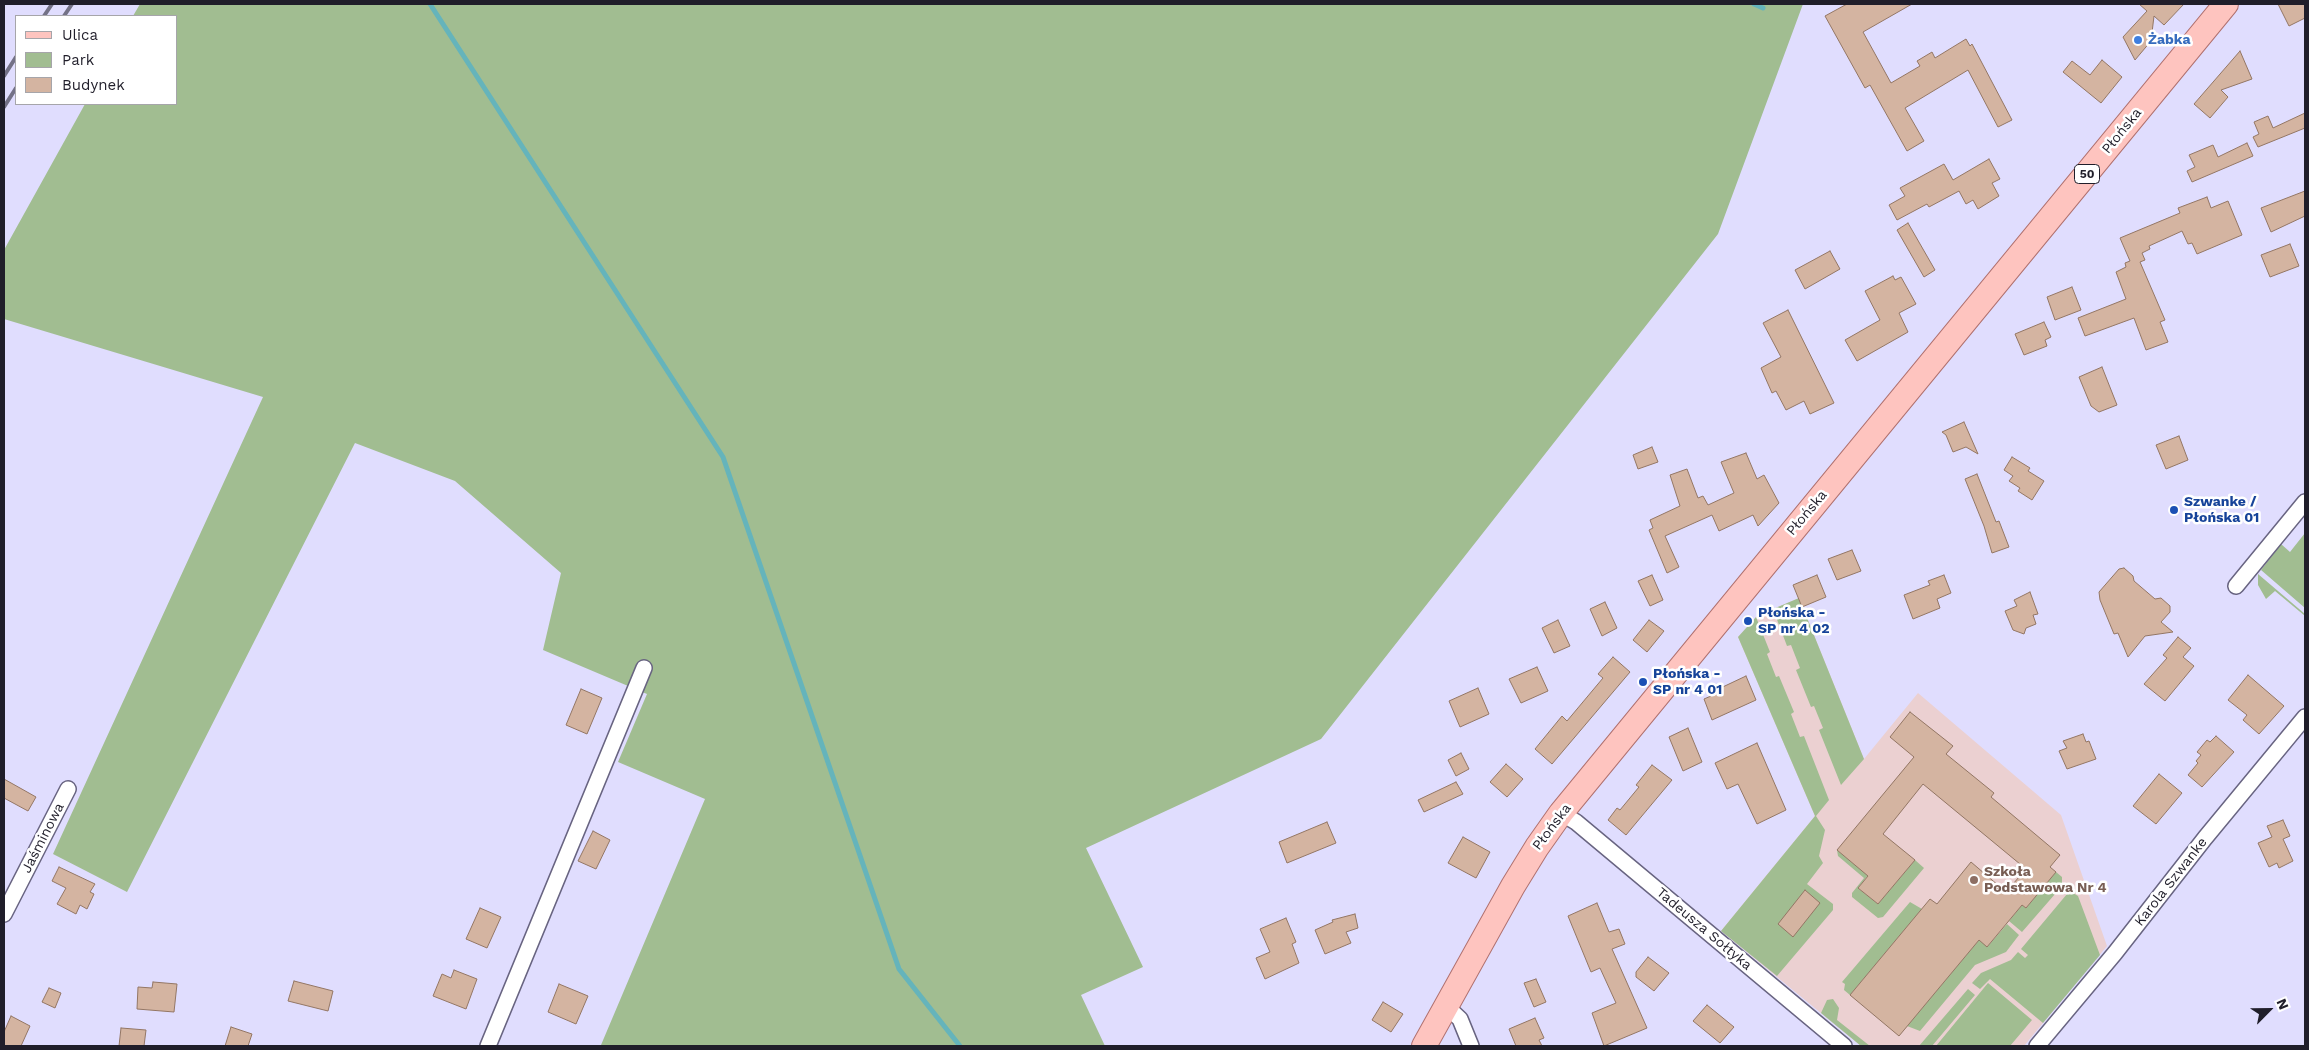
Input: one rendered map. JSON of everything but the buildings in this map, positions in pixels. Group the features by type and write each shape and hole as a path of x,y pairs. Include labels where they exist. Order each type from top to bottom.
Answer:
{"main road":[{"name":"Płońska","path":"1424,1046 1513,886 1561,813 2226,4"}],"street":[{"path":"2236,586 2305,502"},
{"path":"488,1046 644,668"},
{"name":"Karola Szwanke","path":"2037,1046 2115,953 2205,838 2305,717"},
{"name":"Jaśminowa","path":"4,914 68,788"},
{"name":"Tadeusza Sołtyka","path":"1561,813 1576,822 1844,1046"},
{"path":"1446,1006 1460,1019 1471,1046"}],"shaded area":[{"path":"1799,598 1864,759 1918,693 2061,815 2107,946 2024,1046 1861,1046 1721,931 1815,816 1738,637 1757,616"}],"green space":[{"path":"140,4 1803,4 1718,234 1321,739 1086,848 1143,967 1081,995 1105,1046 601,1045 705,799 618,762 647,694 543,650 561,573 455,481 355,443 127,892 53,854 263,397 4,319 4,250 84,105 178,105 178,15 134,15"},
{"path":"2305,533 2305,608 2261,570 2281,544 2290,552"},
{"path":"2258,574 2305,616 2275,591 2266,599 2258,585"},
{"path":"1799,598 1864,759 1841,785 1819,730 1823,728 1814,706 1811,707 1796,670 1800,668 1791,645 1787,646 1773,609"},
{"path":"1756,617 1770,652 1767,654 1776,677 1779,676 1794,712 1791,714 1800,737 1804,736 1829,800 1816,816 1825,830 1819,856 1823,863 1807,884 1833,904 1833,910 1777,976 1721,931 1815,816 1738,637"},
{"path":"1837,850 1855,865 1868,850 1880,860 1858,888 1878,904 1915,860 1924,868 1883,917 1878,918 1852,897 1852,893 1864,878 1838,856"},
{"path":"2056,872 2062,877 2062,886 2022,932 2009,921 2022,905 2026,908"},
{"path":"2073,893 2078,896 2100,955 2043,1023 1990,979 1980,989 1972,983 1981,973 2011,960 2018,952 2025,958 2028,955 2021,949 2067,894"},
{"path":"1910,902 1922,909 1850,995 1844,990 1845,984 1842,982"},
{"path":"2007,924 2019,935 2006,952 1975,965 1920,1031 1907,1026 1979,940 1988,946"},
{"path":"1988,983 2032,1020 2010,1046 1936,1046"},
{"path":"1968,989 1975,995 1932,1046 1919,1046"},
{"path":"1833,999 1839,1008 1837,1020 1870,1046 1861,1046 1821,1013 1827,1000"}],"waterway":[{"path":"430,4 723,457 899,969 960,1046"},
{"path":"1754,4 1763,8"}],"railway":[{"path":"45,15 52,4"},
{"path":"65,15 72,4"},
{"path":"4,76 15,59"},
{"path":"4,107 15,90"}],"place":[{"name":"Żabka","path":"2138,40"},
{"name":"Szwanke / Płońska 01","path":"2174,510"},
{"name":"Płońska - SP nr 4 02","path":"1748,621"},
{"name":"Płońska - SP nr 4 01","path":"1643,682"},
{"name":"Szkoła Podstawowa Nr 4","path":"1974,880"}]}
